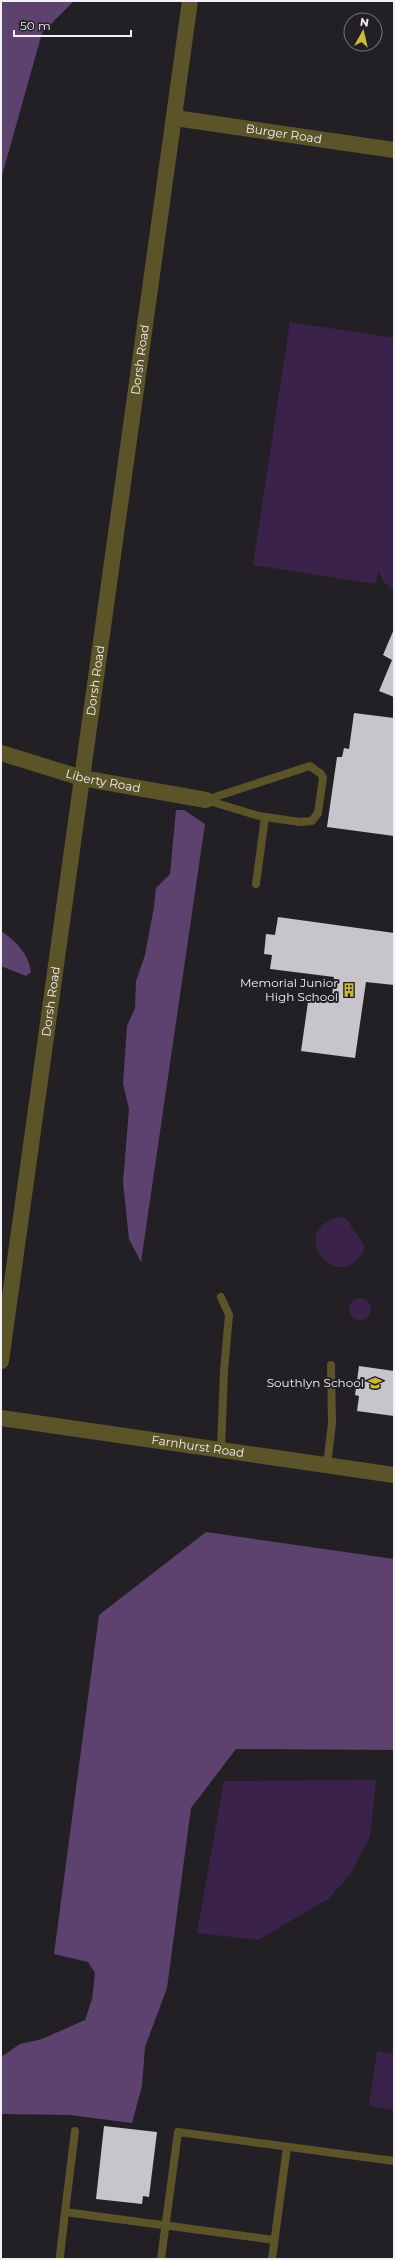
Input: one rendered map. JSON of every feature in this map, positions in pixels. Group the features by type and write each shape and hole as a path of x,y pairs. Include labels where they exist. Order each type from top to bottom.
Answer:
{"street":[{"name":"Dorsh Road","path":"1,1361 175,118 190,1"},
{"name":"Burger Road","path":"175,118 394,150"},
{"name":"Liberty Road","path":"1,753 82,778 206,800"},
{"name":"Farnhurst Road","path":"1,1418 394,1475"}],"lane":[{"path":"305,767 313,767 321,774 323,778 318,813 312,821 300,822 265,817 206,800 305,767"},
{"path":"256,884 265,817"},
{"path":"220,1449 224,1371 229,1315 221,1297"},
{"path":"327,1465 332,1423 331,1365"},
{"path":"60,2256 75,2131"},
{"path":"161,2259 178,2132 394,2161"},
{"path":"272,2259 287,2147"},
{"path":"65,2212 274,2240"}],"shaded area":[{"path":"1,1 74,1 42,33 1,179"},
{"path":"290,322 394,338 394,590 384,582 378,571 376,584 253,565"},
{"path":"176,810 184,810 205,824 141,1262 129,1239 123,1182 129,1109 123,1084 127,1026 135,1008 136,981 145,955 156,888 170,874"},
{"path":"1,931 12,939 24,953 31,972 26,976 1,966"},
{"path":"337,1217 346,1218 365,1247 355,1262 344,1267 332,1265 323,1258 317,1248 316,1236 322,1225"},
{"path":"360,1298 368,1301 371,1309 368,1317 360,1320 352,1317 349,1309 352,1301"},
{"path":"206,1532 394,1559 394,1750 236,1749 191,1808 167,1988 145,2047 142,2086 132,2123 70,2115 1,2114 1,2057 20,2044 42,2039 85,2020 92,1999 95,1973 88,1962 54,1954 99,1615"},
{"path":"376,1780 370,1836 350,1875 328,1899 258,1940 197,1933 224,1781"},
{"path":"377,2051 394,2054 394,2110 369,2106"}],"building":[{"path":"394,629 394,697 379,691 392,660 383,655"},
{"path":"354,713 394,718 394,836 327,827 337,757 342,757 344,748 349,749"},
{"name":"Memorial Junior High School","path":"278,917 394,933 394,985 366,982 355,1058 301,1051 309,995 332,998 334,977 270,969 272,955 264,954 266,934 275,935"},
{"name":"Southlyn School","path":"359,1366 394,1371 394,1416 357,1411 359,1396 355,1395"},
{"path":"104,2126 157,2132 149,2197 143,2196 142,2204 96,2199"}],"place":[{"name":"Memorial Junior High School","path":"349,990"},
{"name":"Southlyn School","path":"375,1383"}]}
